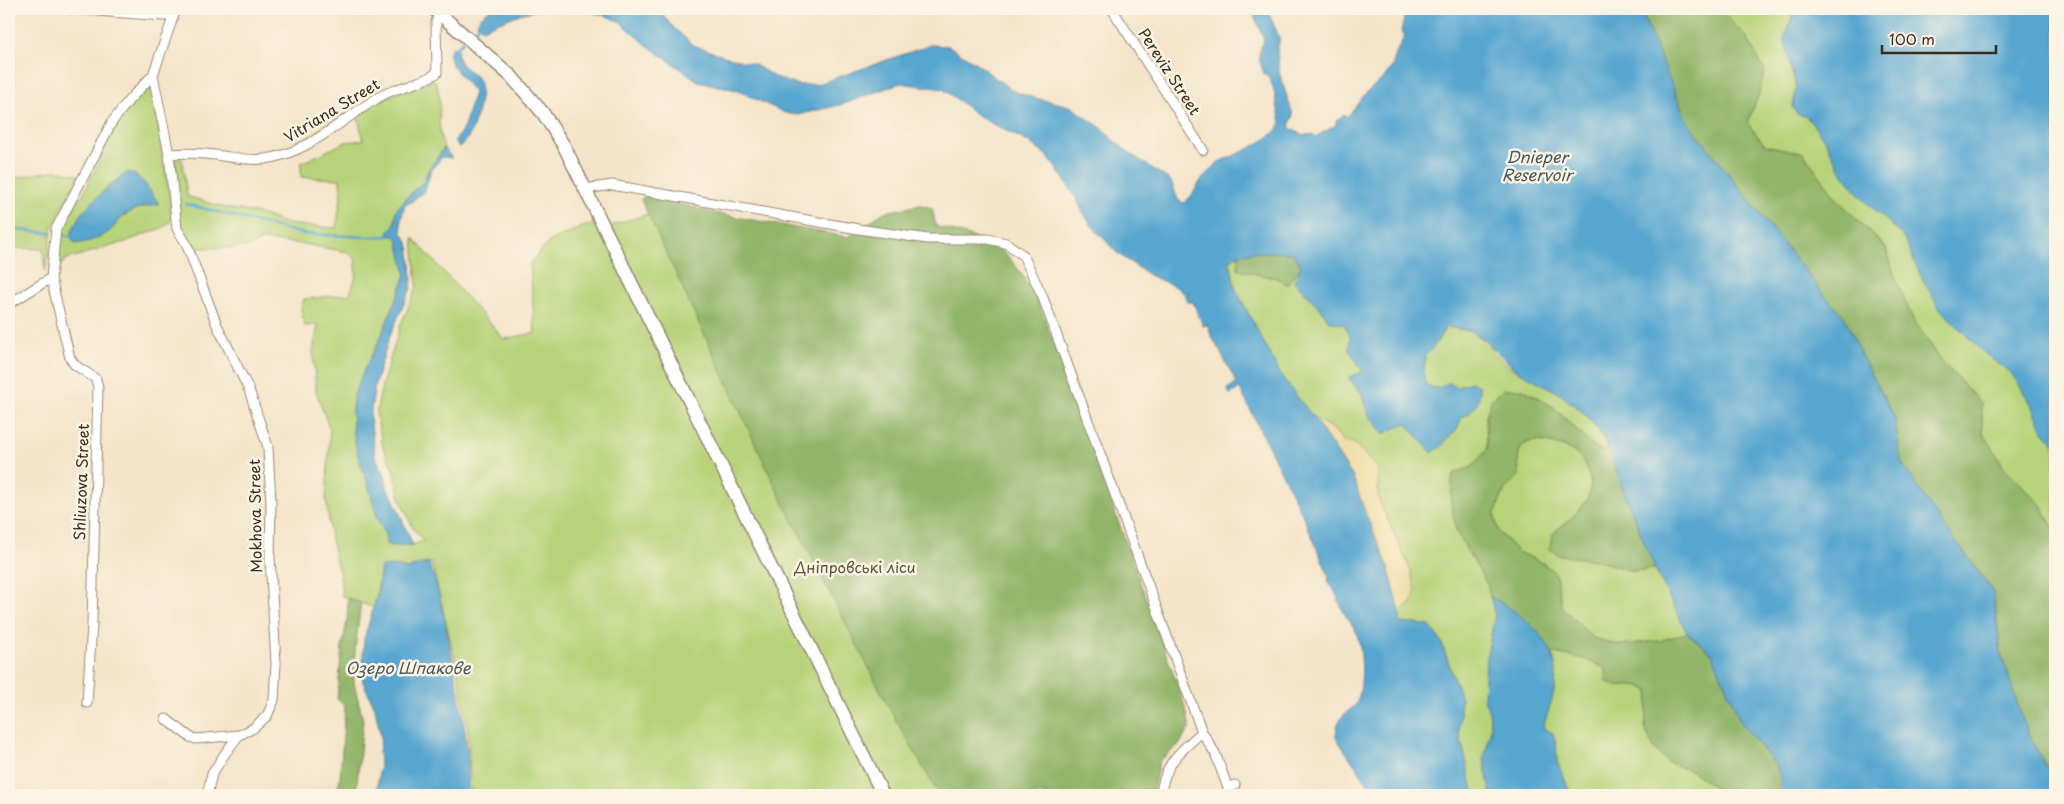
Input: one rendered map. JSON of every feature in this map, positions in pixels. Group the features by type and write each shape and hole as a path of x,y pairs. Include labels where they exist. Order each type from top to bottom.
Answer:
{"main road":[{"path":"439,10 454,28 511,76 543,113 564,146 883,795"}],"street":[{"path":"70,9 164,16 174,11"},
{"name":"Pereviz Street","path":"1112,9 1203,150"},
{"name":"Vitriana Street","path":"169,154 215,155 241,159 264,159 286,155 314,140 383,94 413,85 438,73 436,41 439,10"},
{"name":"Shliuzova Street","path":"87,703 92,624 98,388 96,378 75,365 70,358 52,278 56,229 112,122 129,100 153,75 163,50 174,11"},
{"path":"153,75 169,154"},
{"name":"Mokhova Street","path":"169,154 177,229 186,242 217,325 249,390 268,447 271,503 270,558 276,663 274,700 266,716 252,729 239,734 212,774 207,795"},
{"path":"585,189 612,185 858,229 928,238 988,239 1006,243 1022,255 1042,294 1202,732 1214,753 1228,788 1235,785"},
{"path":"9,304 52,278"},
{"path":"166,719 190,738 239,734"},
{"path":"1161,795 1162,782 1168,767 1202,732"}],"green space":[{"path":"1640,9 1719,9 1746,36 1765,71 1758,97 1747,123 1765,145 1803,153 1838,200 1886,249 1896,280 1913,319 1943,363 1981,403 1983,432 2004,467 2041,505 2055,531 2055,778 2045,766 2025,726 2001,655 1993,591 1936,515 1901,462 1894,416 1862,357 1844,316 1824,295 1687,121"},
{"path":"1719,9 1796,9 1788,26 1789,63 1796,87 1793,107 1798,114 1807,117 1825,140 1840,169 1861,197 1903,236 1922,278 1984,353 2012,374 2033,407 2044,433 2055,444 2055,531 2041,505 2004,467 1983,432 1981,403 1943,363 1913,319 1896,280 1886,248 1838,200 1803,153 1765,145 1747,123 1758,97 1746,36"},
{"path":"435,80 438,88 440,130 444,148 428,170 423,183 406,198 395,217 394,236 398,240 406,275 379,341 365,368 354,395 352,407 353,431 358,456 377,517 385,534 386,544 413,545 423,541 413,528 400,499 394,471 383,447 376,414 382,385 401,324 417,287 413,238 504,339 535,333 530,263 551,240 593,223 597,230 648,214 641,199 649,196 1148,777 1154,795 471,795 468,731 460,681 432,563 419,564 407,569 399,566 381,567 374,608 342,596 340,577 331,539 326,498 330,430 316,391 313,351 318,325 305,326 301,310 304,299 350,294 356,276 356,260 348,252 302,244 262,240 250,246 235,248 194,248 180,226 175,158 182,159 187,196 222,207 261,214 287,224 336,228 341,198 340,179 301,177 301,163 346,142 363,140 358,117 384,98"},
{"path":"153,86 154,104 172,210 171,221 164,227 125,242 67,259 57,269 63,224 84,192 125,109","holes":["128,172 146,185 159,204 127,214 112,229 75,224 107,187"]},
{"path":"56,170 79,175 53,226 45,271 43,249 9,248 9,179"},
{"name":"Дніпровські ліси","path":"649,196 714,213 848,237 884,212 921,205 932,208 936,226 990,243 1016,266 1041,308 1186,709 1190,728 1179,745 1159,761 1152,795 939,795 893,715 777,490 641,199"},
{"path":"1256,252 1293,253 1301,266 1287,284 1277,278 1238,270 1239,254"},
{"path":"1239,254 1238,270 1277,278 1286,284 1301,266 1302,290 1321,309 1329,321 1345,325 1350,337 1349,350 1363,371 1350,378 1362,394 1367,412 1406,423 1418,434 1425,446 1441,448 1456,430 1461,417 1470,413 1457,387 1448,383 1439,388 1428,387 1424,379 1425,356 1433,348 1446,327 1472,332 1486,342 1505,363 1565,398 1595,426 1610,450 1602,451 1591,445 1555,408 1523,389 1486,416 1487,450 1472,467 1455,473 1466,551 1477,565 1488,586 1495,615 1486,660 1484,698 1489,712 1491,728 1484,760 1491,795 1474,795 1459,731 1461,698 1441,641 1429,625 1400,623 1400,612 1412,602 1411,571 1378,498 1378,469 1345,443 1333,429 1314,418 1282,377 1235,288 1230,261"},
{"path":"1504,389 1523,389 1555,408 1591,445 1602,451 1610,450 1621,484 1655,569 1632,571 1596,560 1559,555 1550,549 1553,534 1580,509 1590,493 1591,487 1588,471 1581,457 1569,449 1552,443 1534,441 1527,443 1520,449 1518,456 1519,476 1505,489 1495,513 1499,532 1518,552 1541,562 1552,570 1556,575 1562,607 1593,638 1618,645 1659,641 1687,633 1712,653 1741,723 1776,765 1781,785 1776,795 1723,795 1718,789 1692,771 1667,762 1654,748 1645,729 1649,691 1643,687 1633,685 1612,684 1607,682 1606,670 1601,666 1581,658 1553,653 1526,621 1490,597 1488,586 1456,530 1451,503 1452,478 1455,473 1472,467 1487,450 1486,416 1491,400"},
{"path":"1533,440 1558,445 1571,450 1583,461 1589,477 1589,496 1584,505 1554,533 1560,555 1596,560 1632,571 1655,569 1687,633 1659,641 1618,645 1593,638 1562,607 1556,575 1541,562 1518,552 1499,532 1495,513 1505,489 1519,476 1518,459 1520,450"},
{"path":"348,598 361,603 355,649 354,683 363,720 356,795 336,795 340,778 345,707 337,699"},
{"path":"1553,653 1581,658 1602,666 1609,675 1613,685 1638,685 1649,691 1645,729 1654,748 1667,762 1692,771 1718,789 1723,795 1571,795 1557,761 1556,743 1543,728 1556,673"}],"sand":[{"path":"1314,418 1333,429 1345,443 1354,443 1378,469 1378,498 1411,571 1416,590 1412,602 1400,612 1388,566 1359,499"}],"water":[{"path":"491,9 543,9 520,14 482,29 477,24 480,17"},
{"name":"Dnieper Reservoir","path":"550,9 657,9 693,45 754,64 776,78 798,85 818,84 930,45 949,46 979,65 1011,90 1031,97 1070,106 1103,129 1113,140 1131,154 1171,181 1178,200 1183,203 1191,196 1203,178 1217,163 1263,141 1272,135 1281,122 1273,87 1269,78 1264,74 1260,62 1259,53 1264,39 1251,9 1267,9 1279,37 1277,47 1279,72 1293,115 1289,127 1303,134 1313,134 1315,137 1336,125 1336,120 1344,115 1347,117 1367,92 1383,79 1392,67 1405,35 1401,32 1406,9 1640,9 1687,121 1824,295 1844,316 1862,357 1894,416 1901,462 1936,515 1993,592 2001,655 2025,726 2045,766 2055,778 2055,795 1776,795 1781,785 1776,765 1741,723 1712,653 1687,633 1655,569 1604,437 1587,416 1557,392 1516,370 1484,339 1471,331 1446,327 1433,348 1425,356 1424,379 1428,387 1439,388 1449,383 1457,387 1471,382 1479,386 1480,391 1476,405 1470,412 1461,417 1456,430 1432,453 1406,423 1383,434 1367,412 1362,394 1349,378 1363,371 1349,350 1350,337 1345,325 1329,321 1321,309 1294,281 1301,266 1293,253 1256,252 1239,254 1230,261 1235,288 1282,377 1314,418 1353,477 1367,517 1388,566 1400,612 1400,623 1429,625 1441,641 1461,699 1459,731 1474,795 1376,795 1336,738 1340,720 1356,704 1359,697 1361,658 1356,632 1344,612 1335,591 1328,583 1329,576 1303,516 1240,389 1230,394 1227,389 1237,383 1211,335 1208,325 1203,326 1193,302 1187,302 1185,296 1189,293 1183,293 1176,287 1149,275 1117,253 1092,226 1072,191 1048,157 1030,143 981,118 943,89 900,83 844,104 797,115 785,113 736,90 698,81 648,46 619,21 584,10"},
{"path":"1795,9 2055,9 2055,444 2044,433 2033,407 2012,374 1984,353 1939,308 1922,278 1903,236 1861,197 1840,169 1825,140 1807,117 1797,114 1793,107 1796,87 1784,38"},
{"path":"452,47 458,50 459,61 477,77 480,86 480,102 473,127 467,139 459,147 454,142 464,127 474,92 452,65 449,52"},
{"path":"444,148 452,158 442,157 431,171 425,190 410,203 405,204 401,220 402,233 408,242 410,252 411,288 389,338 375,384 370,418 375,455 385,475 388,490 413,545 392,546 386,544 385,534 377,517 358,456 353,431 352,408 354,395 406,275 398,240 394,236 389,236 388,233 395,223 396,210 423,183 428,170"},
{"path":"128,172 142,181 159,204 132,211 123,216 112,229 99,238 75,244 70,236 80,217 94,200"},
{"name":"Озеро Шпакове","path":"429,563 442,609 461,707 468,760 468,795 376,795 381,738 375,708 363,682 364,639 378,592 381,567 390,566 407,569"},
{"path":"1490,597 1512,610 1533,627 1549,648 1554,660 1556,672 1555,686 1543,728 1553,733 1556,743 1557,761 1571,795 1491,795 1484,760 1491,728 1489,712 1484,698 1486,660 1495,615"}],"waterway":[{"path":"469,36 479,26"},
{"path":"455,49 463,41"},
{"path":"186,204 304,234 389,236"},
{"path":"9,229 50,233"},
{"path":"64,235 70,236"}]}
